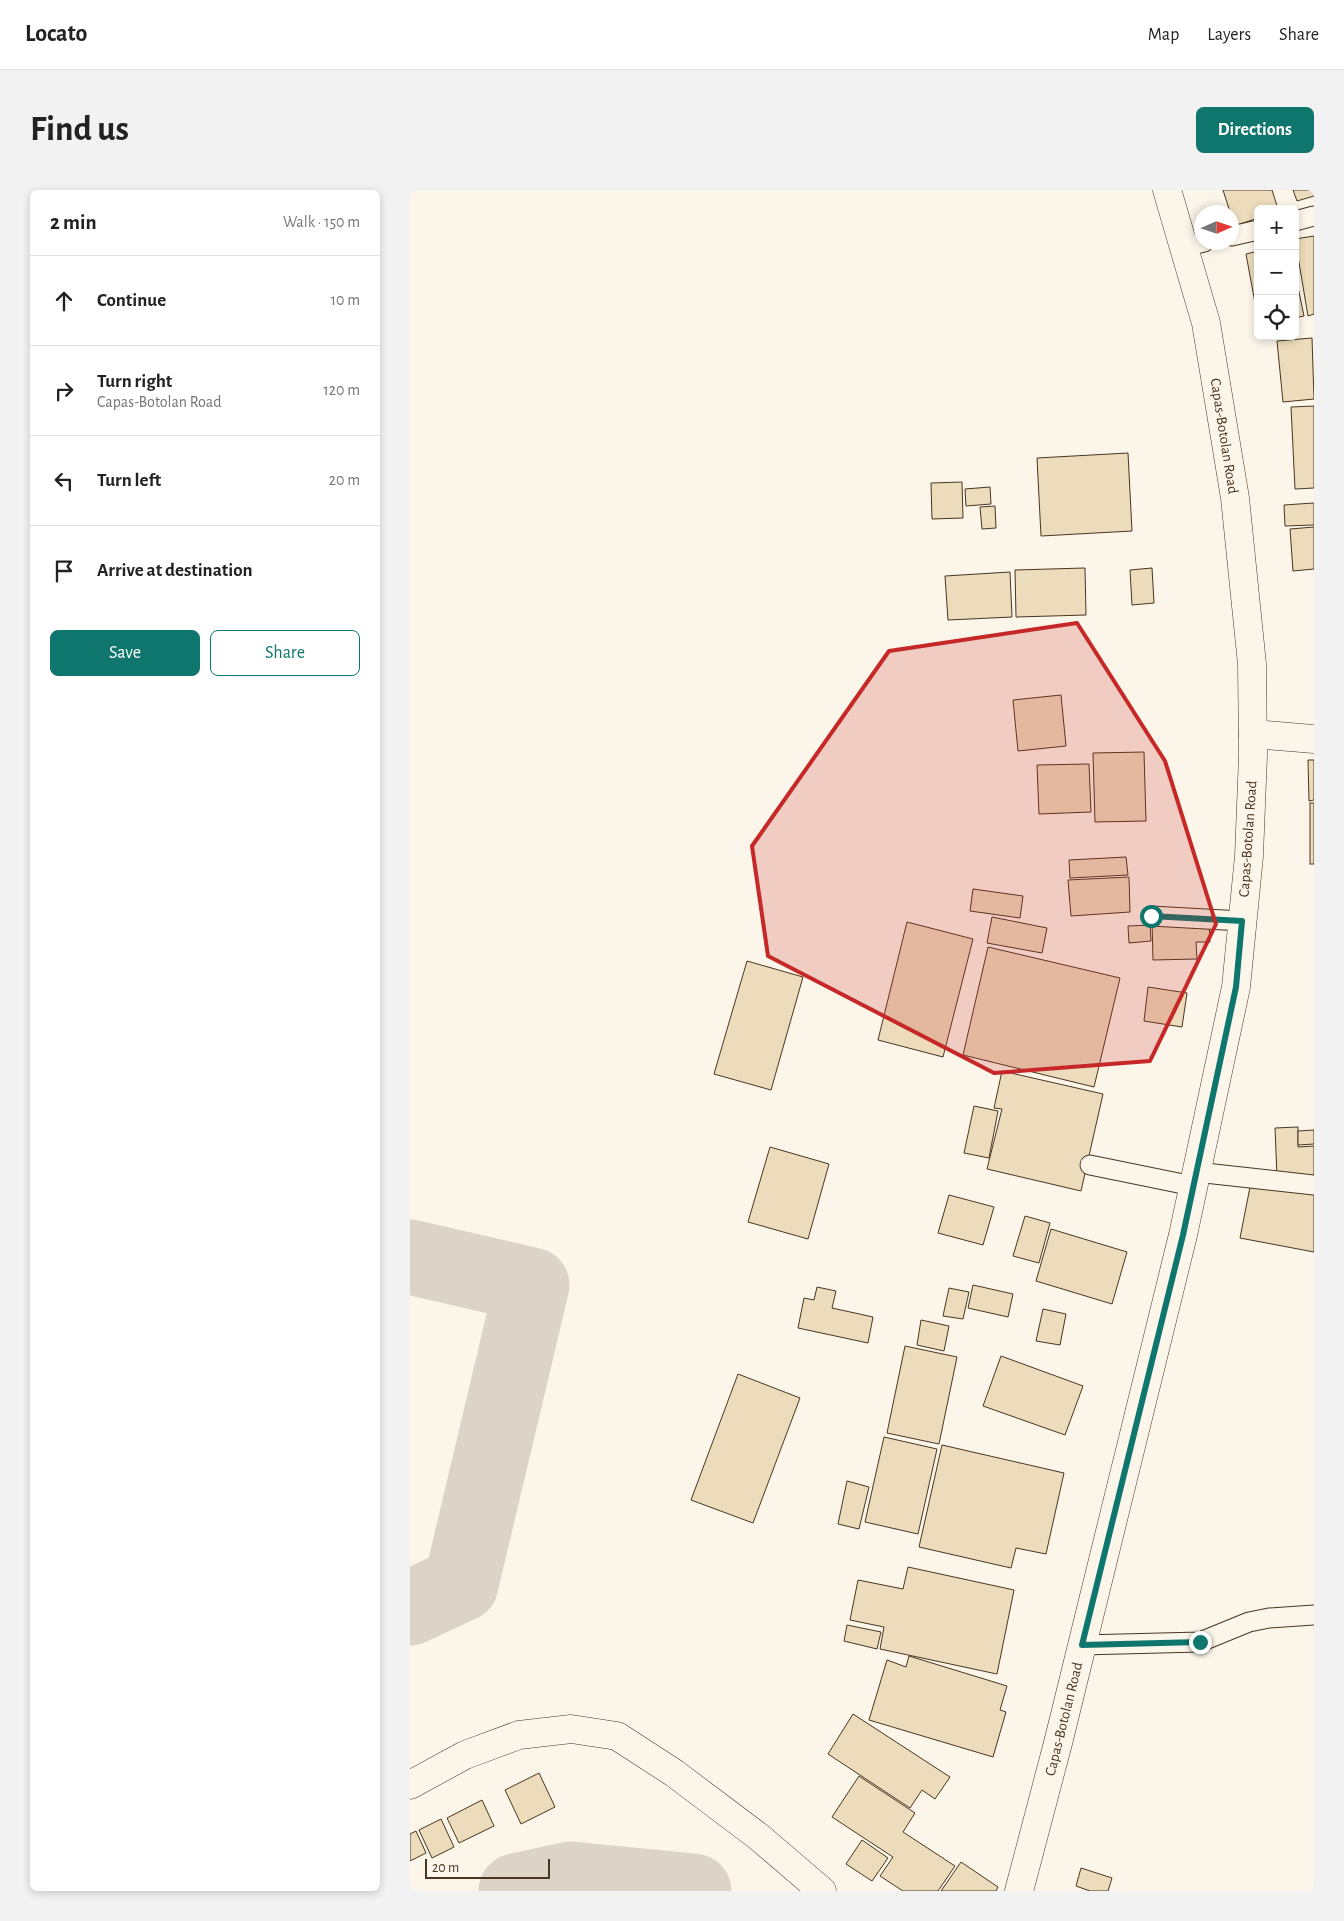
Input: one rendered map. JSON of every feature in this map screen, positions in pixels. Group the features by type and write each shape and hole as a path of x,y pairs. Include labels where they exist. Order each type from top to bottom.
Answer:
{"main road":[{"name":"Capas-Botolan Road","path":"1167,190 1194,245"},
{"name":"Capas-Botolan Road","path":"1019,1891 1082,1645 1195,1179 1236,987 1249,846 1253,734 1252,664 1235,498 1195,250"},
{"path":"1253,734 1314,739"},
{"path":"410,1784 466,1756 519,1734 572,1729 617,1736 690,1784 758,1837 822,1891"}],"lane":[{"path":"1299,220 1314,216"},
{"path":"1239,234 1254,231"},
{"path":"1151,916 1242,921"},
{"path":"1090,1165 1195,1179 1314,1185"},
{"path":"1082,1645 1200,1642 1249,1622 1269,1618 1314,1615"}],"highlighted area":[{"path":"1077,623 1165,761 1216,924 1150,1061 994,1073 768,956 752,846 889,651"}],"building":[{"path":"1223,190 1272,190 1277,205 1254,205 1254,219 1239,224 1239,205 1228,205"},
{"path":"1293,190 1314,190 1314,196 1297,201"},
{"path":"1314,236 1314,314 1308,316 1299,263 1299,238"},
{"path":"1254,252 1254,297 1246,254"},
{"path":"1299,292 1304,316 1299,317"},
{"path":"1312,338 1314,399 1283,402 1277,341"},
{"path":"1314,406 1314,488 1295,489 1291,407"},
{"path":"1128,453 1132,531 1041,536 1037,458"},
{"path":"962,482 963,518 932,519 931,483"},
{"path":"990,487 991,504 966,506 965,489"},
{"path":"1314,503 1314,525 1285,526 1284,505"},
{"path":"995,506 996,528 982,529 980,507"},
{"path":"1314,527 1314,569 1293,571 1290,529"},
{"path":"1085,568 1086,615 1016,617 1015,570"},
{"path":"1152,568 1154,603 1132,605 1130,570"},
{"path":"1010,572 1012,617 948,620 945,576"},
{"path":"1061,695 1066,746 1018,751 1013,700"},
{"path":"1144,752 1146,821 1095,822 1093,753"},
{"path":"1308,760 1314,760 1314,800 1309,801"},
{"path":"1089,764 1091,812 1039,814 1037,765"},
{"path":"1310,803 1314,803 1314,864 1310,864"},
{"path":"1126,857 1128,875 1070,878 1069,860"},
{"path":"1129,877 1130,912 1071,916 1068,880"},
{"path":"973,889 1023,896 1020,918 970,911"},
{"path":"992,917 1047,928 1042,953 987,943"},
{"path":"907,922 973,939 943,1057 878,1040"},
{"path":"1152,922 1209,922 1210,942 1196,942 1197,959 1153,960"},
{"path":"1150,925 1151,941 1129,943 1128,926"},
{"path":"988,947 1120,978 1094,1087 963,1055"},
{"path":"747,961 803,977 771,1090 714,1074"},
{"path":"1148,987 1187,993 1182,1027 1144,1021"},
{"path":"1002,1071 1103,1094 1081,1191 987,1169 1002,1109 994,1108"},
{"path":"974,1106 998,1111 989,1158 964,1153"},
{"path":"1298,1127 1298,1147 1314,1146 1314,1175 1277,1177 1275,1128"},
{"path":"1314,1130 1314,1144 1298,1145 1298,1131"},
{"path":"770,1147 829,1164 808,1239 748,1222"},
{"path":"1251,1182 1314,1194 1314,1252 1240,1238"},
{"path":"949,1195 994,1207 983,1245 938,1233"},
{"path":"1025,1216 1050,1223 1039,1263 1013,1256"},
{"path":"1051,1229 1127,1252 1112,1304 1036,1281"},
{"path":"973,1285 1013,1294 1008,1317 968,1308"},
{"path":"817,1287 836,1291 832,1308 873,1317 868,1343 798,1328 804,1298 814,1300"},
{"path":"949,1288 969,1292 963,1319 943,1316"},
{"path":"1043,1309 1066,1314 1060,1345 1036,1341"},
{"path":"921,1320 949,1326 944,1351 917,1345"},
{"path":"905,1346 957,1357 939,1444 887,1433"},
{"path":"1001,1356 1083,1386 1065,1435 983,1406"},
{"path":"738,1374 800,1398 753,1523 691,1500"},
{"path":"884,1437 937,1449 918,1534 865,1522"},
{"path":"942,1445 1064,1473 1046,1554 1016,1548 1011,1568 919,1547"},
{"path":"847,1481 869,1487 859,1529 838,1524"},
{"path":"908,1567 1014,1590 997,1674 880,1649 884,1627 850,1620 858,1580 903,1589"},
{"path":"847,1625 881,1632 877,1649 844,1641"},
{"path":"909,1656 1007,1686 1000,1710 1006,1712 993,1757 869,1720 887,1660 906,1667"},
{"path":"853,1714 950,1777 935,1799 922,1790 910,1808 828,1754"},
{"path":"539,1773 555,1807 521,1824 505,1790"},
{"path":"859,1776 915,1813 903,1832 955,1866 938,1891 903,1891 880,1876 893,1857 832,1817"},
{"path":"482,1800 494,1826 459,1843 447,1818"},
{"path":"441,1819 454,1847 432,1858 419,1830"},
{"path":"416,1831 426,1853 410,1861 410,1834"},
{"path":"862,1840 888,1858 872,1881 846,1864"},
{"path":"961,1862 998,1887 996,1891 941,1891"},
{"path":"1081,1868 1112,1878 1108,1891 1090,1891 1076,1886"}],"waterway":[{"path":"410,1257 532,1285 461,1584 410,1608"},
{"path":"516,1891 571,1879 694,1891"}],"route":[{"path":"1151,916 1242,921 1236,987 1183,1235 1082,1645 1200,1642"}]}
